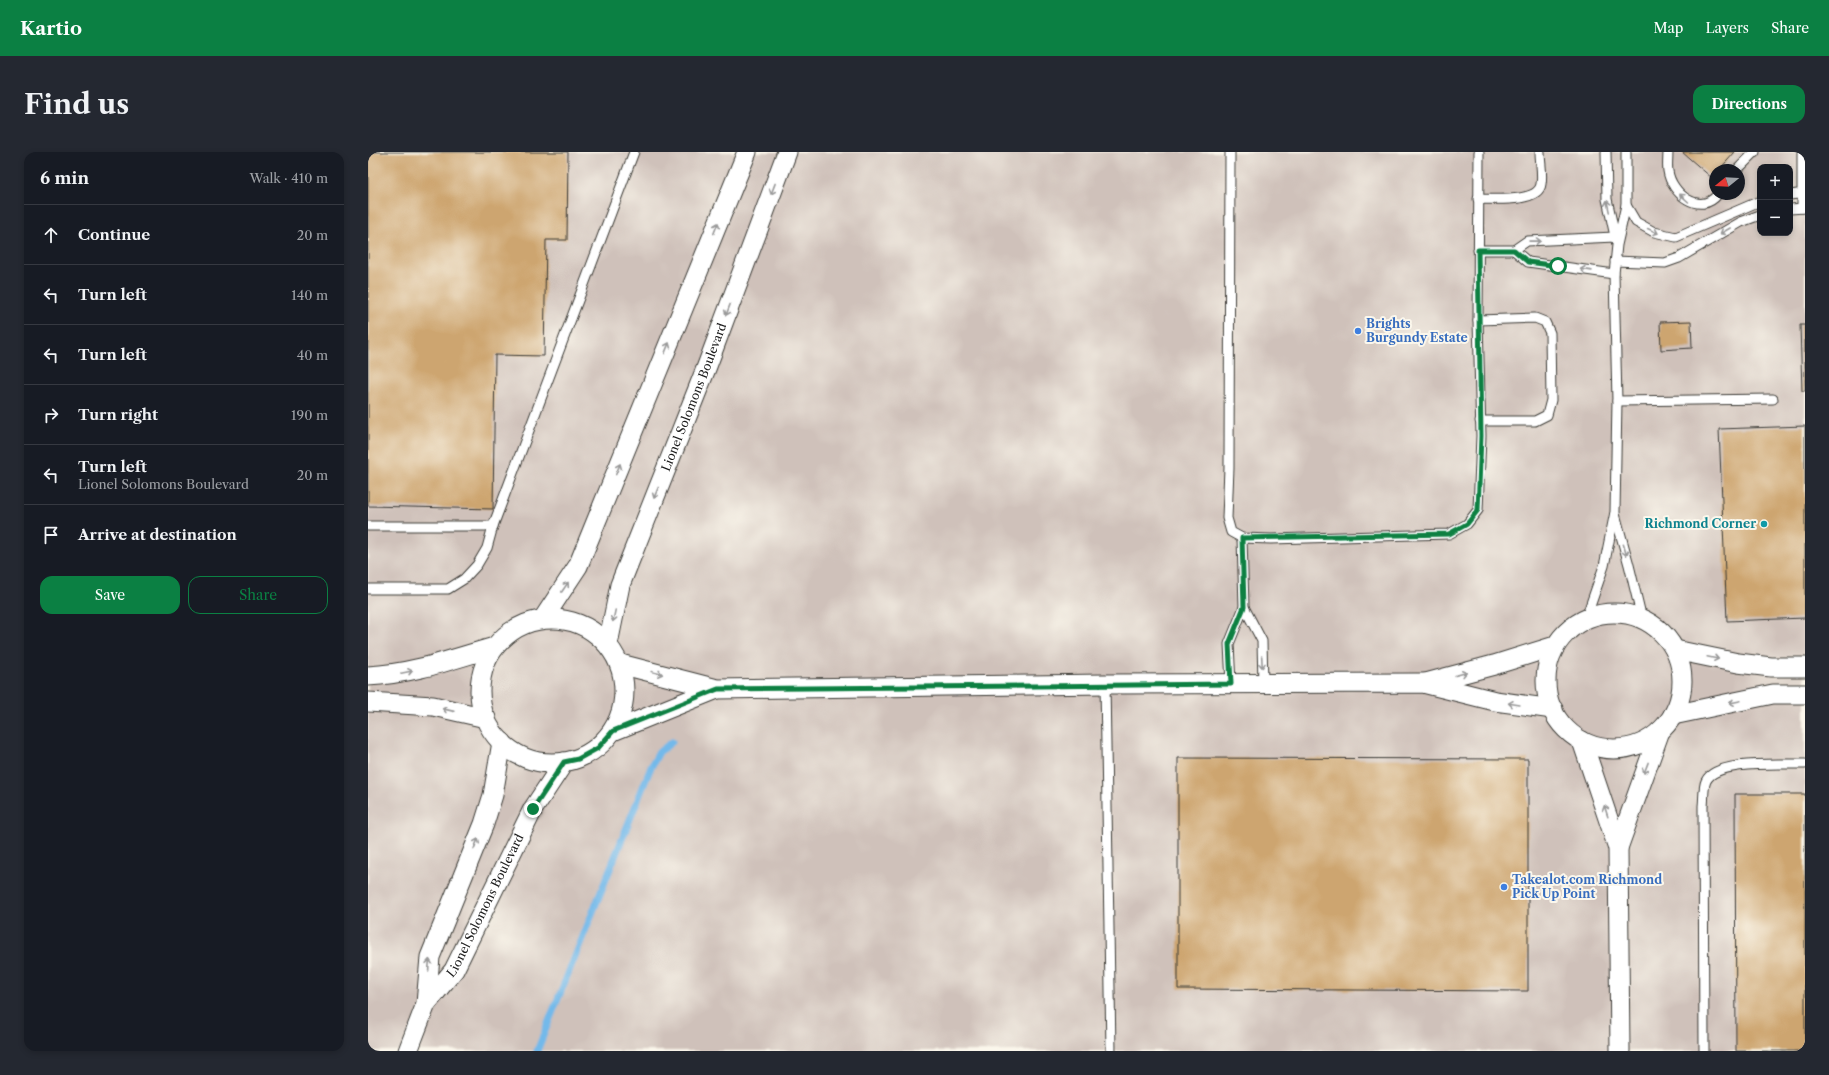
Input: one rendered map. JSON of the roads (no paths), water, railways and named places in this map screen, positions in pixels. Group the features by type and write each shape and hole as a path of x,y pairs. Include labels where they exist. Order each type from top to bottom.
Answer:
{"street":[{"path":"543,619 578,566 747,152"},
{"name":"Lionel Solomons Boulevard","path":"608,644 620,585 707,366 787,152"},
{"path":"1614,612 1642,619 1655,626 1666,637 1674,650 1681,671 1681,694 1673,715 1660,731 1643,743 1622,748 1602,748 1582,741 1560,722 1552,709 1546,688 1547,666 1556,646 1569,630 1586,618 1614,612"},
{"path":"543,619 567,620 590,629 608,644 620,664 625,687 622,710 613,731 598,748 578,759 555,764 532,761 511,751 494,734 483,711 480,687 485,662 494,647 519,626 543,619"},
{"path":"620,664 718,689 1105,684 1423,683 1494,665 1556,646"},
{"path":"368,676 391,675 425,668 494,647"},
{"path":"1674,650 1738,663 1771,667 1805,667"},
{"path":"1423,683 1495,701 1552,709"},
{"path":"613,731 718,689"},
{"path":"1673,715 1773,694 1805,694"},
{"path":"368,702 433,706 486,718"},
{"path":"1618,848 1660,731"},
{"path":"1582,741 1618,848 1620,1051"},
{"name":"Lionel Solomons Boulevard","path":"408,1051 426,1004 430,957 484,824 492,795 502,742"},
{"name":"Lionel Solomons Boulevard","path":"426,1004 454,970 533,809 564,762"}],"lane":[{"path":"368,589 448,589 464,579 477,565 487,548 493,526 634,152"},
{"path":"1230,152 1229,468 1227,518 1231,532 1242,538 1449,534 1467,524 1478,510 1480,422 1478,320 1479,152"},
{"path":"1478,200 1526,197 1534,194 1541,185 1540,152"},
{"path":"1606,152 1607,199 1616,241"},
{"path":"1586,618 1604,566 1615,512 1617,401 1614,274 1616,241 1626,205 1626,152"},
{"path":"1668,152 1668,171 1674,188 1689,202 1701,204 1714,200"},
{"path":"1743,164 1755,152"},
{"path":"1793,209 1804,208 1802,152"},
{"path":"1793,195 1804,193"},
{"path":"1626,205 1636,222 1654,232 1676,237 1757,202"},
{"path":"1615,262 1665,263 1679,258 1741,222 1757,216"},
{"path":"1478,250 1514,250 1527,241 1616,241"},
{"path":"1514,250 1528,262 1614,274"},
{"path":"1478,320 1535,318 1545,322 1550,333 1551,400 1547,415 1536,421 1480,422"},
{"path":"1617,401 1773,399"},
{"path":"1615,512 1630,565 1642,619"},
{"path":"368,526 493,526"},
{"path":"1231,684 1229,644 1244,607 1242,538"},
{"path":"1244,607 1262,641 1263,684"},
{"path":"1105,684 1111,1051"},
{"path":"1704,1051 1703,806 1706,781 1714,773 1731,766 1805,764"}],"waterway":[{"path":"537,1051 651,767 659,752 672,742"}],"place":[{"name":"Brights Burgundy Estate","path":"1358,331"},
{"name":"Richmond Corner","path":"1764,524"},
{"name":"Takealot.com Richmond Pick Up Point","path":"1504,887"}]}
